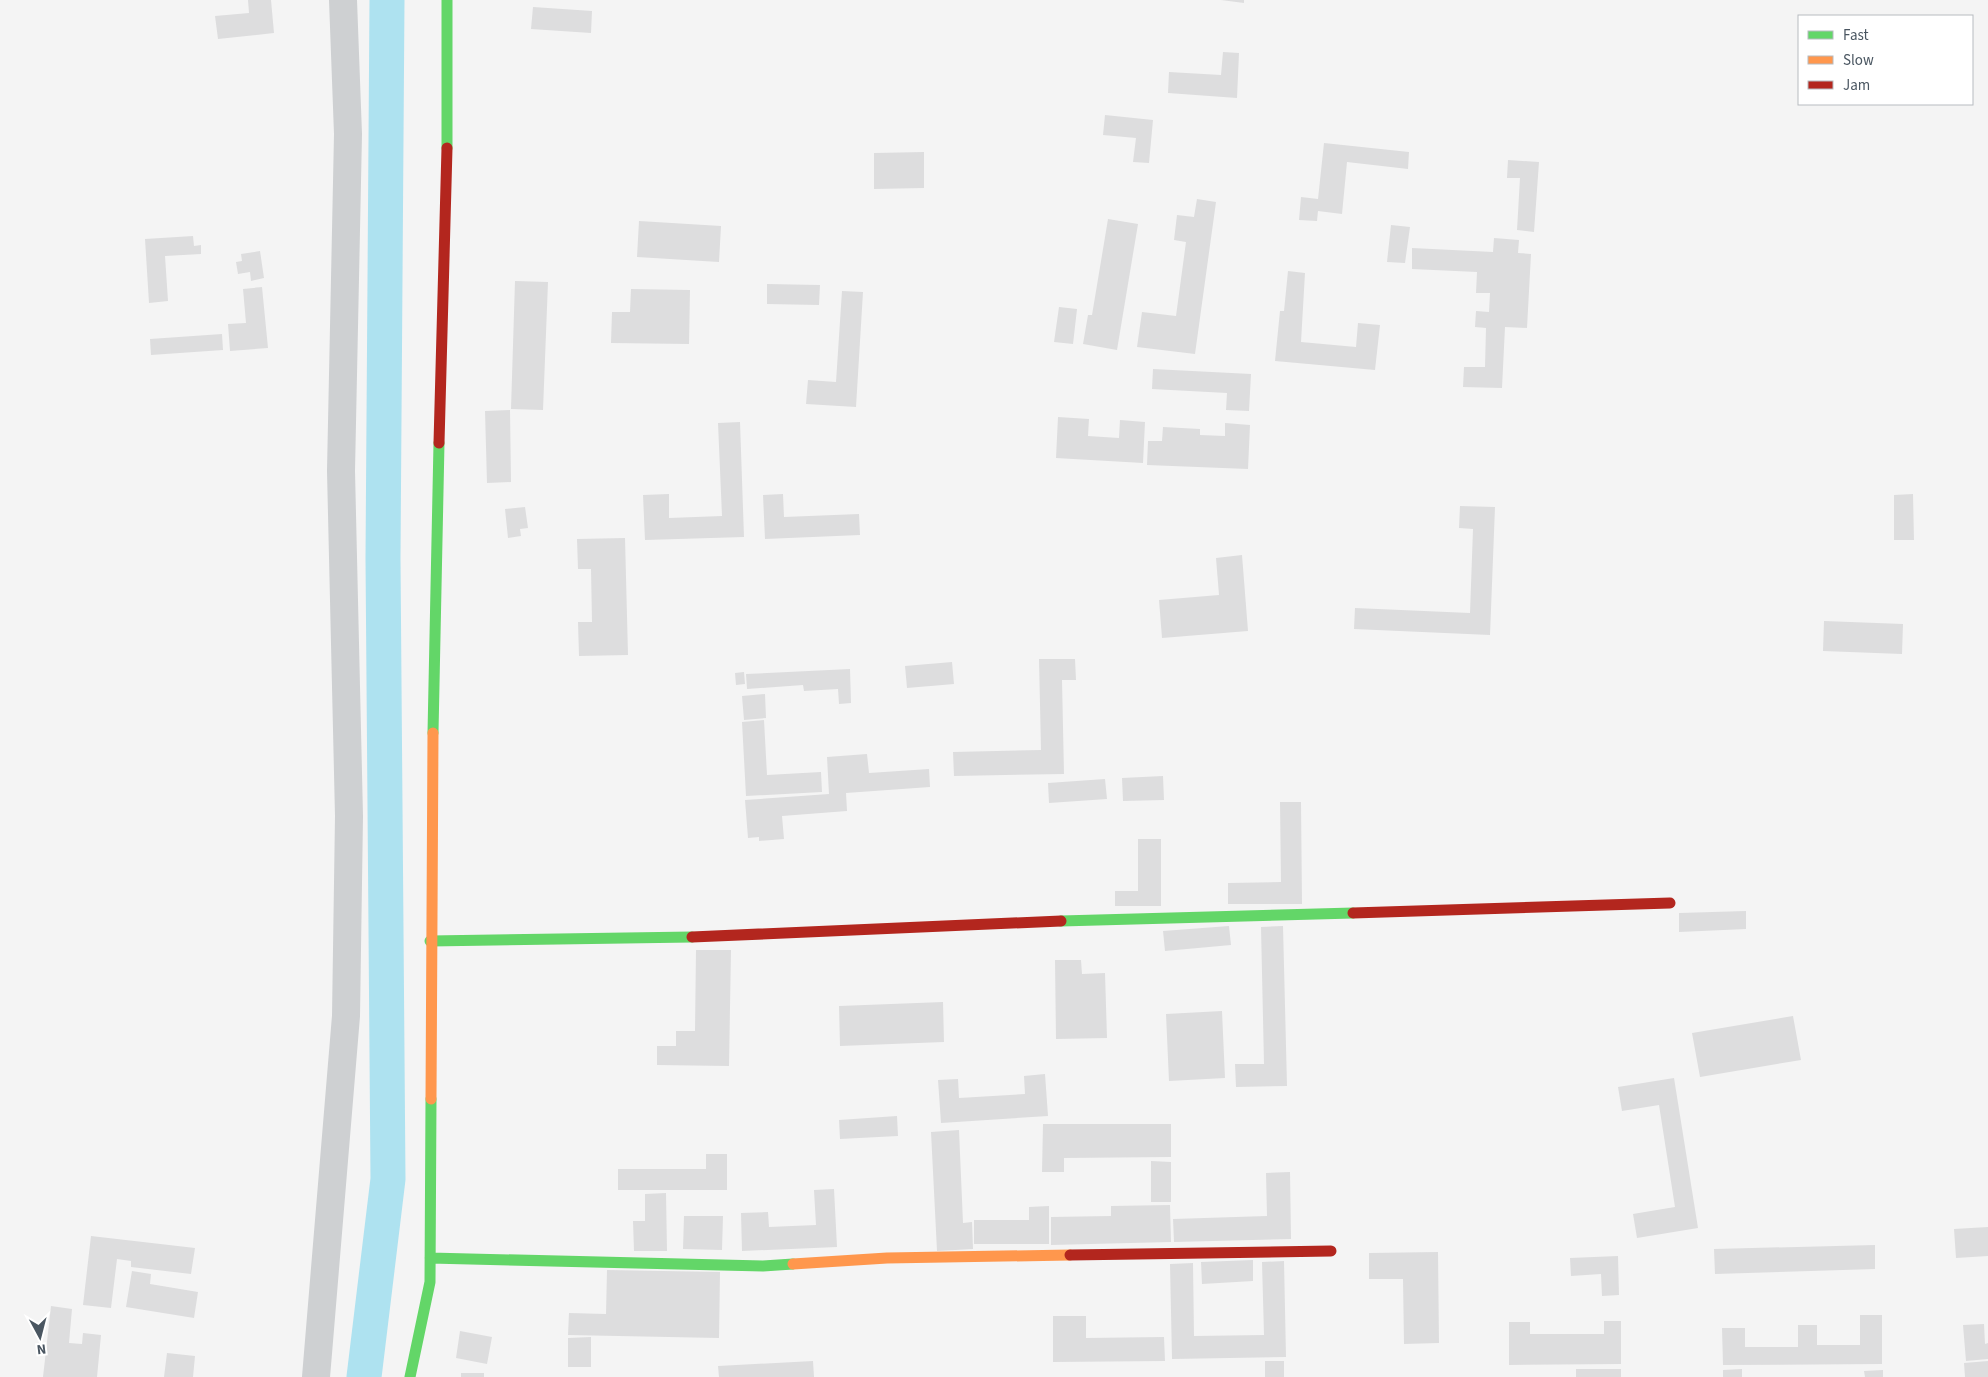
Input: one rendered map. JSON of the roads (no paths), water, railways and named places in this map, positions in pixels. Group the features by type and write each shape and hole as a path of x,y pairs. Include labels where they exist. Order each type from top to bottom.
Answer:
{"street":[{"path":"316,1377 346,1016 349,816 341,471 348,134 343,0"},
{"path":"410,1377 430,1282 430,941 435,586 447,204 447,0"},
{"path":"430,941 704,937 1043,922 1670,903"},
{"path":"430,1258 763,1266 887,1258 1330,1251"}],"waterway":[{"path":"364,1377 388,1179 383,558 387,0"}]}
